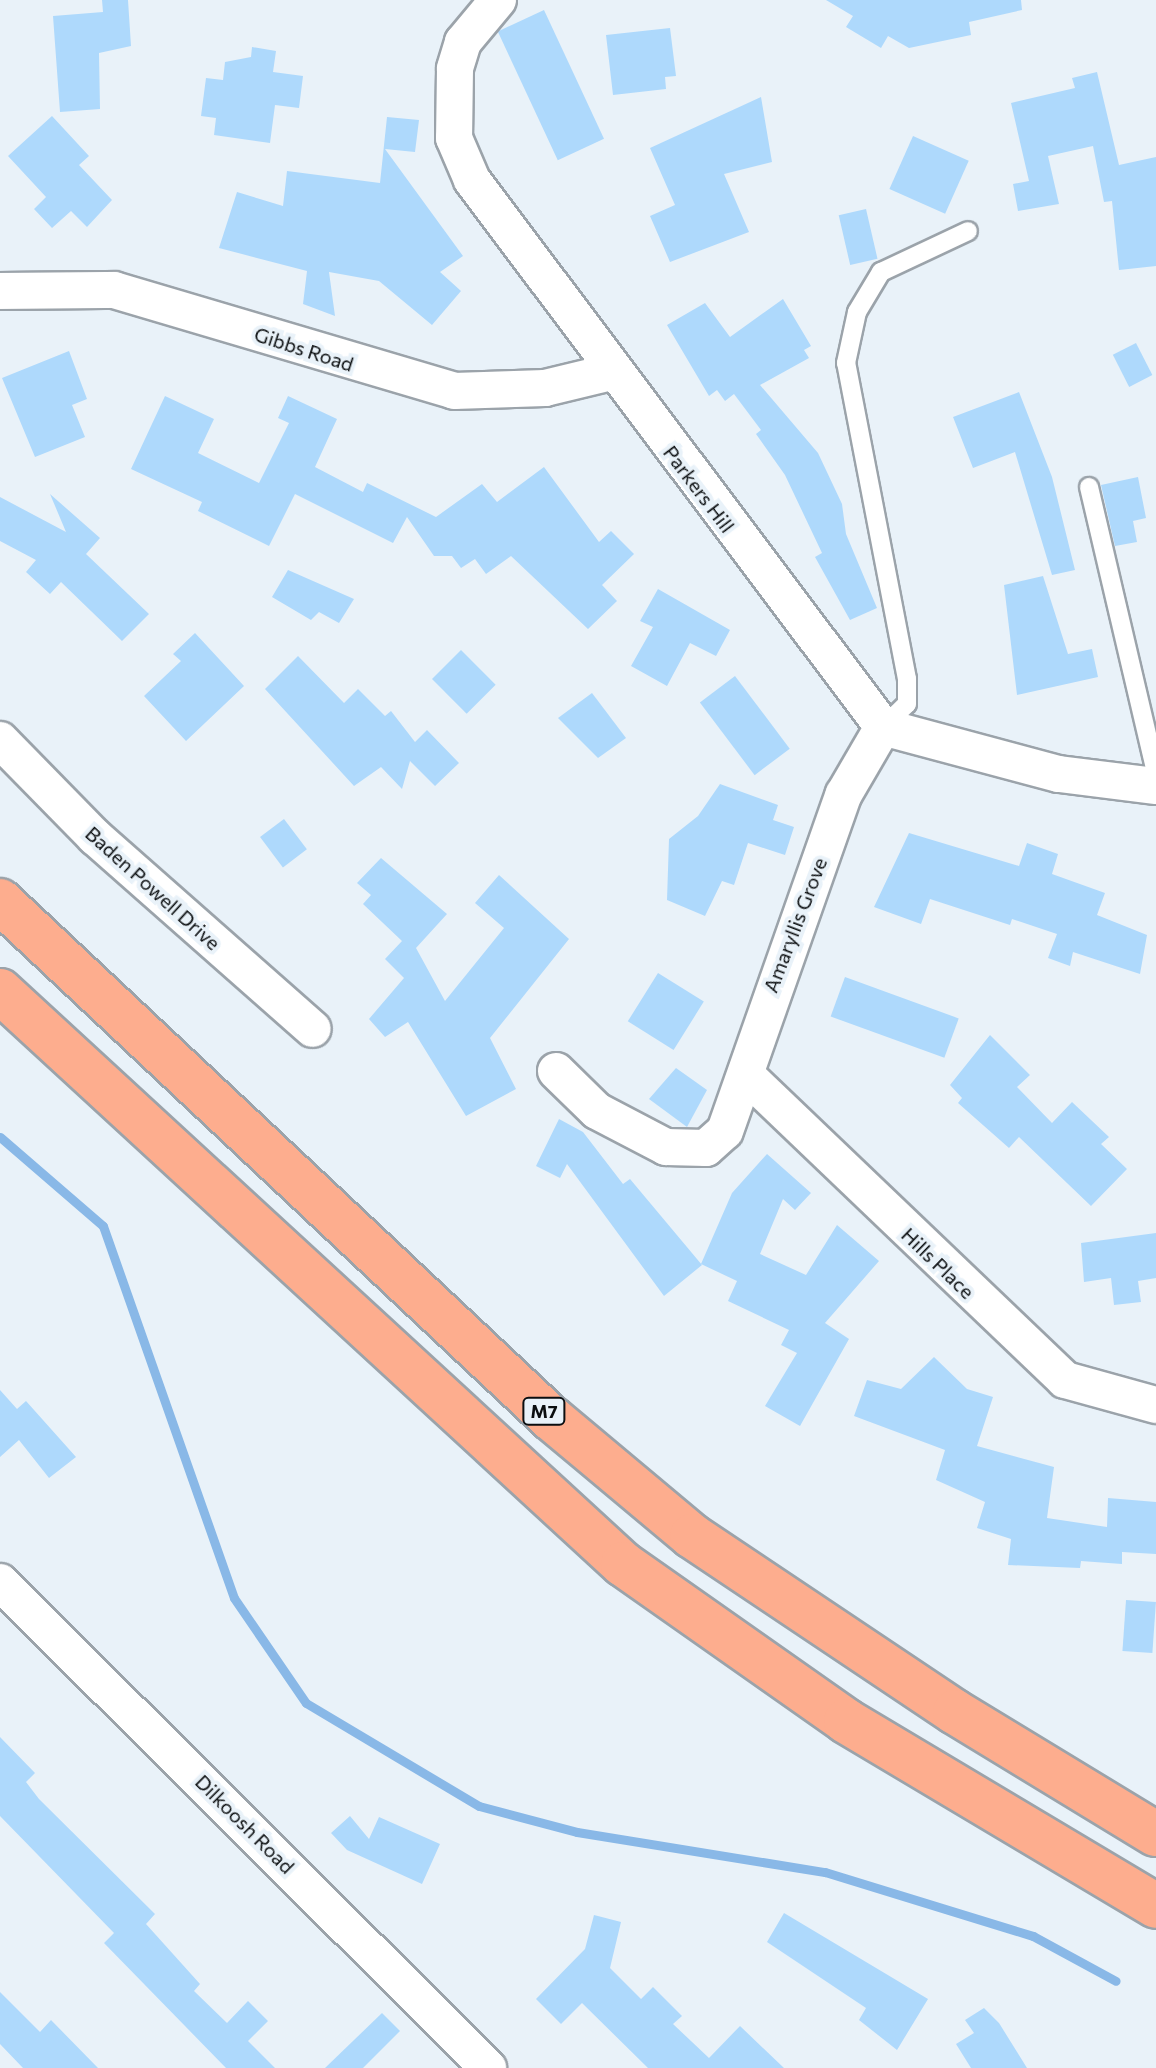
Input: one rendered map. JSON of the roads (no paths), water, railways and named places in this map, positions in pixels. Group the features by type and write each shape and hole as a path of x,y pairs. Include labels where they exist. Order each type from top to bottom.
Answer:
{"highway":[{"name":"M7","path":"0,901 551,1418 692,1536 942,1704 1156,1834"},
{"path":"0,991 623,1564 846,1721 1156,1906"}],"street":[{"name":"Parkers Hill","path":"498,0 463,42 451,106 454,138 480,191 611,372 883,727"},
{"name":"Gibbs Road","path":"0,291 114,290 454,391 545,388 611,372"},
{"path":"883,727 1059,774 1156,786"},
{"name":"Amaryllis Grove","path":"556,1071 597,1111 666,1147 706,1148 725,1131 746,1075 764,1006 844,794 883,727"},
{"name":"Baden Powell Drive","path":"0,740 95,837 313,1029"},
{"name":"Hills Place","path":"746,1075 1053,1371 1118,1400 1156,1405"},
{"name":"Dilkoosh Road","path":"0,1582 488,2068"}],"lane":[{"path":"883,727 907,704 907,679 846,363 861,301 881,272 968,231"},
{"path":"1089,487 1156,772"}],"waterway":[{"path":"0,1137 103,1226 234,1598 306,1703 479,1806 577,1832 825,1872 1033,1936 1116,1981"}]}
